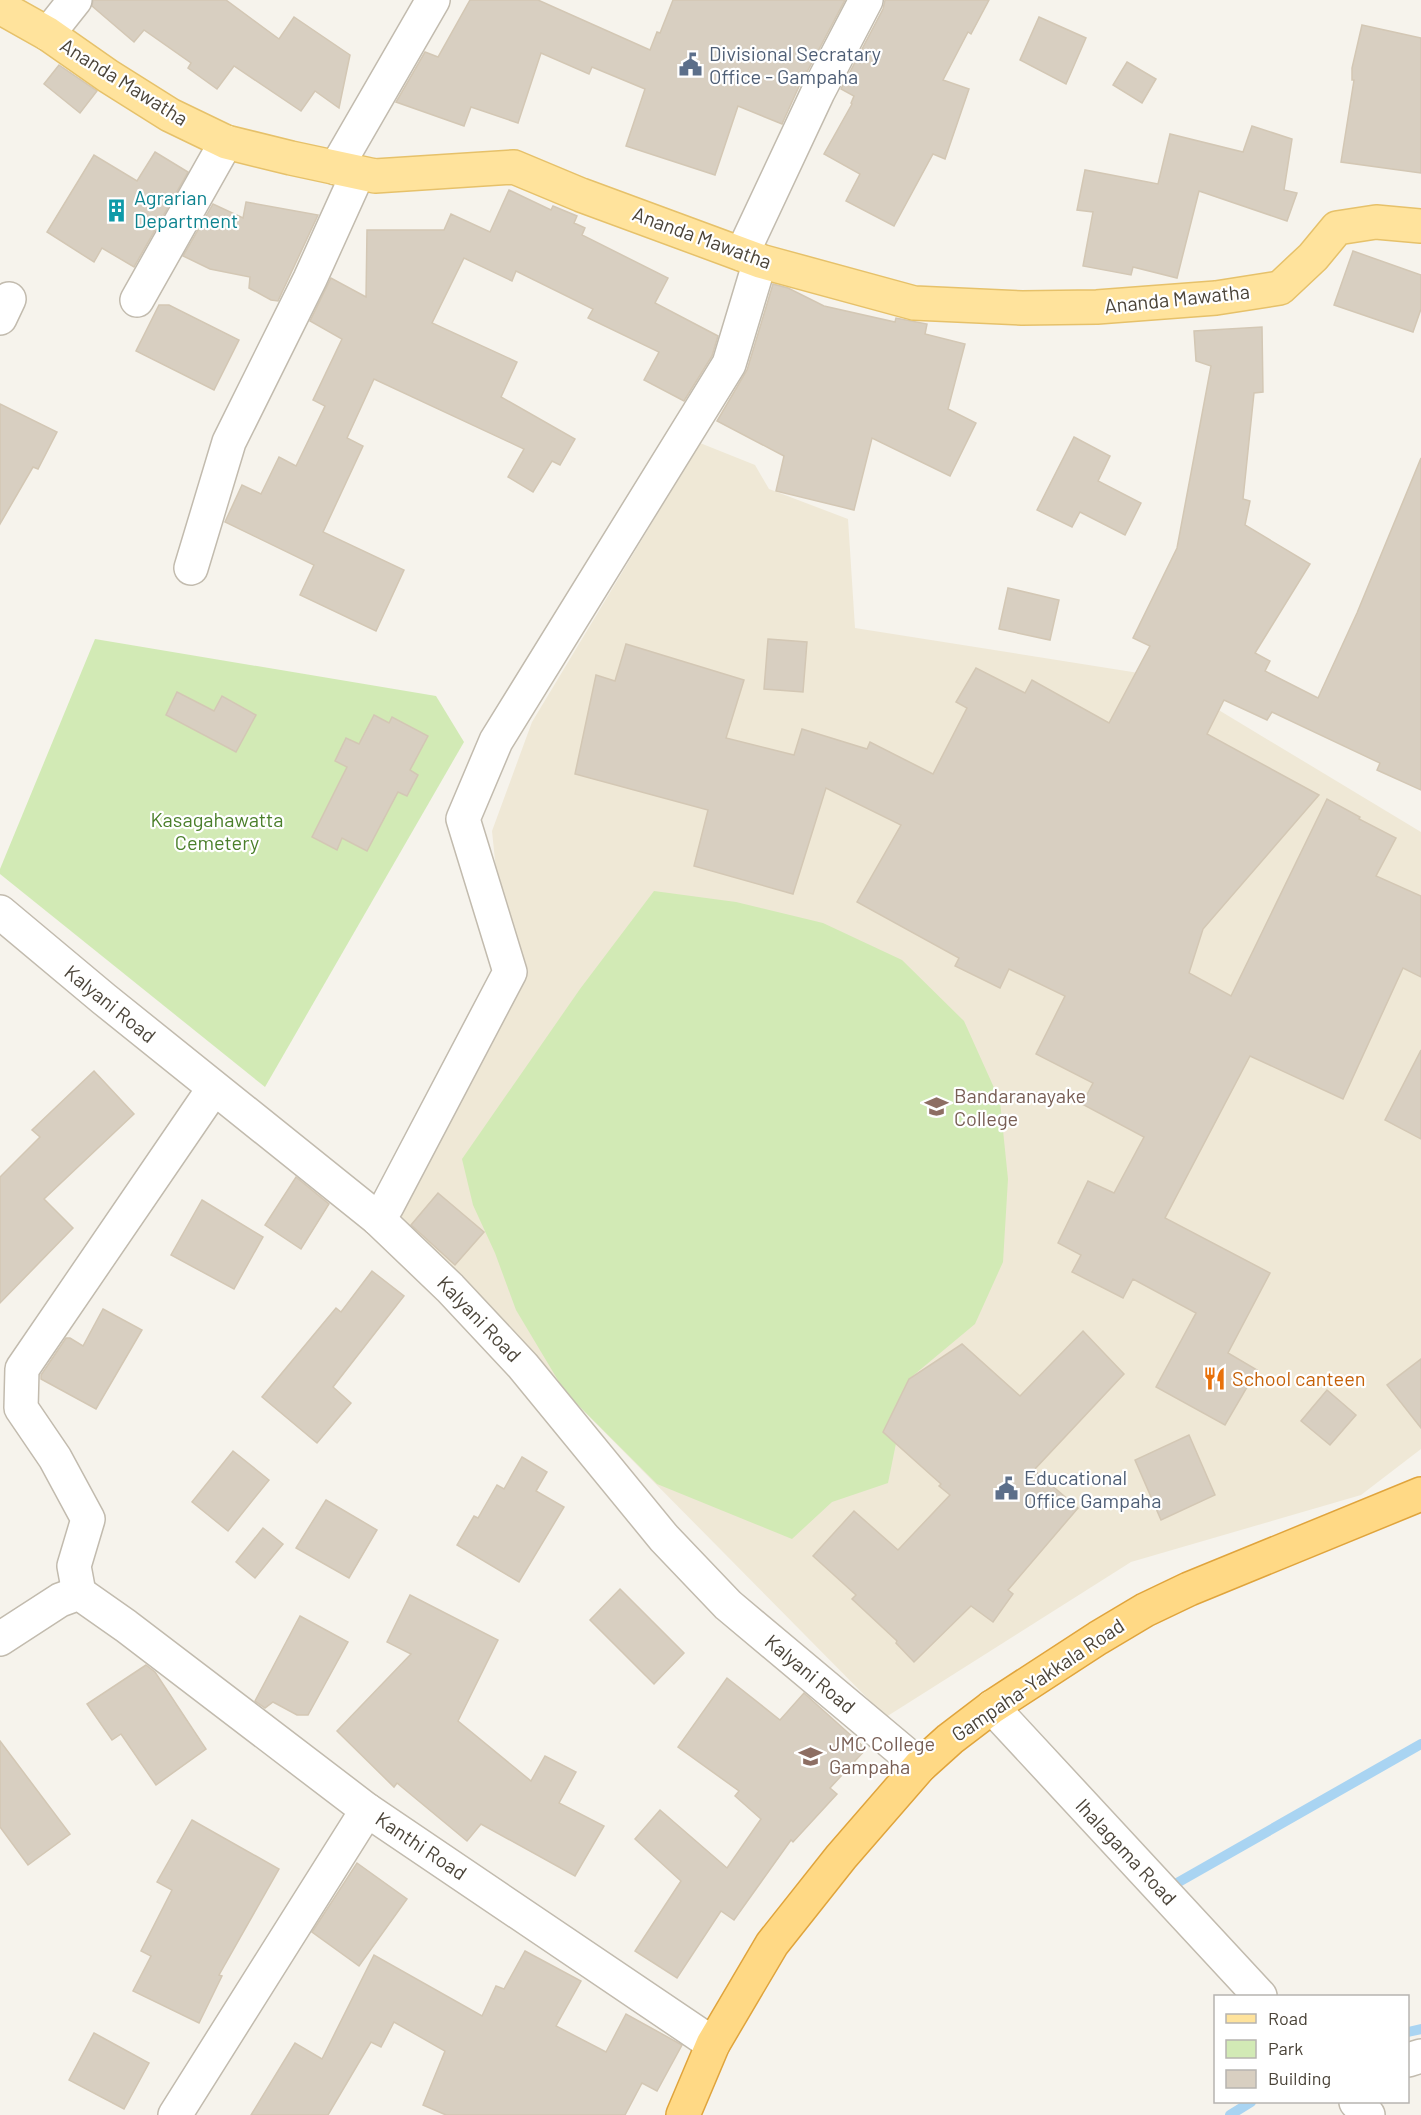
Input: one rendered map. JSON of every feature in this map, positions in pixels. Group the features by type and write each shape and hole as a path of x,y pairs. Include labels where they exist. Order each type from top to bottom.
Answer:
{"highway":[{"name":"Gampaha-Yakkala Road","path":"683,2115 713,2044 772,1944 841,1857 920,1766 950,1738 992,1707 1145,1610 1189,1588 1421,1494"}],"main road":[{"name":"Ananda Mawatha","path":"0,7 48,34 108,76 170,115 226,142 375,176 514,166 581,195 751,257 914,303 1022,308 1097,307 1216,298 1280,288 1313,256 1337,228 1376,222 1421,226"}],"street":[{"path":"48,34 75,0"},
{"path":"190,568 229,442 305,289 347,170 432,0"},
{"path":"378,1219 387,1206 510,972 463,819 496,741 729,364 751,257 818,92 866,0"},
{"path":"137,300 226,142"},
{"name":"Kalyani Road","path":"0,912 104,999 378,1219 450,1288 524,1366 664,1538 728,1605 920,1766"},
{"path":"214,1088 22,1369 21,1408 56,1458 88,1519 74,1566 79,1593 126,1626 367,1810"},
{"path":"0,1639 60,1600 79,1593"},
{"name":"Ihalagama Road","path":"992,1707 1259,1995"},
{"name":"Kanthi Road","path":"175,2115 367,1810 713,2044"},
{"path":"1357,2103 1368,2115"}],"shaded area":[{"name":"Bandaranayake College","path":"700,443 755,465 769,489 848,519 855,628 1164,677 1421,832 1421,1449 1361,1495 1131,1562 886,1717 392,1217 509,997 492,831 532,722"}],"green space":[{"name":"Kasagahawatta Cemetery","path":"95,639 436,696 464,742 265,1087 0,874 0,869"},
{"path":"654,891 736,902 823,923 902,960 964,1021 1000,1101 1008,1179 1003,1262 975,1324 909,1379 888,1483 832,1502 792,1539 657,1484 565,1392 516,1310 495,1253 473,1205 462,1159 580,989"}],"building":[{"path":"93,0 226,0 279,39 294,17 350,55 339,108 315,91 301,111 234,66 217,89 188,68 191,63 144,30 134,42 92,6"},
{"path":"470,0 538,0 650,50 657,32 660,33 673,0 845,0 806,71 782,124 738,106 715,175 626,146 645,89 592,67 589,74 541,53 518,123 471,107 464,126 396,102 425,52 438,57"},
{"path":"885,0 989,0 971,34 968,32 943,80 969,89 945,159 933,154 894,226 846,201 860,174 824,154 852,104 854,96 841,89 883,9"},
{"path":"1039,17 1086,38 1066,84 1020,60"},
{"path":"1362,25 1421,38 1421,173 1341,162 1354,80 1352,80 1352,68"},
{"path":"1127,62 1156,79 1142,103 1113,85"},
{"path":"59,65 97,91 80,113 44,84"},
{"path":"1252,126 1292,139 1284,190 1297,193 1287,221 1199,191 1177,278 1133,267 1131,275 1083,266 1093,212 1077,210 1085,170 1158,184 1170,134 1243,152"},
{"name":"Agrarian Department","path":"155,152 188,172 134,267 102,248 94,262 47,232 94,155 137,181"},
{"path":"509,190 551,210 553,206 577,216 574,223 585,228 582,235 668,278 655,303 718,336 712,356 684,401 644,380 659,352 588,318 593,309 516,271 512,281 464,258 432,323 517,362 501,397 575,439 560,465 552,461 533,492 508,477 524,449 374,379 347,438 363,446 323,532 404,570 376,631 300,595 314,565 225,522 242,485 261,494 279,457 296,466 325,406 313,400 342,339 310,321 331,278 366,297 367,230 444,230 451,214 490,232"},
{"path":"246,202 318,215 278,301 271,300 249,288 250,277 210,269 183,256 213,204 243,218"},
{"path":"1353,251 1421,275 1421,309 1413,332 1334,305"},
{"path":"773,284 788,288 824,306 895,322 896,318 927,324 925,334 965,344 948,409 976,423 950,476 872,438 854,510 776,491 784,456 717,421 747,370"},
{"path":"159,305 169,305 239,340 214,390 136,351"},
{"path":"1262,327 1263,392 1254,393 1243,499 1250,501 1245,525 1310,564 1255,653 1270,661 1265,671 1318,698 1357,613 1421,458 1421,790 1377,770 1380,763 1272,712 1267,720 1224,700 1207,734 1319,795 1203,929 1189,973 1231,996 1327,799 1396,838 1376,876 1421,896 1421,977 1403,968 1343,1099 1250,1056 1165,1218 1270,1273 1228,1353 1257,1370 1225,1425 1156,1387 1196,1313 1133,1279 1123,1298 1072,1272 1081,1255 1058,1243 1088,1181 1114,1193 1144,1137 1082,1104 1093,1083 1036,1054 1065,996 1009,969 1000,988 955,966 959,958 857,902 901,825 826,788 793,894 694,866 708,810 575,774 596,675 615,681 626,644 744,680 726,738 794,755 802,729 867,749 870,742 933,774 967,708 956,702 976,668 1025,693 1032,680 1109,723 1150,646 1133,638 1177,548 1211,366 1196,361 1194,331"},
{"path":"0,404 57,432 38,469 33,467 0,524"},
{"path":"1074,437 1110,456 1098,481 1141,503 1125,535 1080,512 1072,527 1037,510"},
{"path":"1008,588 1059,600 1050,640 999,629"},
{"path":"768,639 807,642 803,692 764,689"},
{"path":"177,692 214,711 222,696 256,715 236,752 166,715"},
{"path":"374,715 389,723 392,717 428,736 410,770 418,775 407,796 398,792 367,851 342,838 337,850 312,837 347,767 335,761 346,738 359,744"},
{"path":"1421,1050 1421,1139 1385,1120"},
{"path":"94,1071 134,1114 44,1199 73,1228 0,1303 0,1177 40,1137 32,1130"},
{"path":"296,1177 329,1204 301,1249 265,1225"},
{"path":"438,1193 484,1232 455,1265 411,1225"},
{"path":"202,1200 263,1237 234,1289 171,1255"},
{"path":"372,1271 404,1296 333,1387 351,1403 317,1443 262,1397 336,1308 341,1312"},
{"path":"103,1309 142,1330 96,1409 41,1379 41,1375 66,1338 83,1346"},
{"path":"1083,1331 1124,1374 1034,1470 1078,1508 1008,1590 1013,1594 993,1622 971,1606 914,1662 896,1643 897,1641 852,1599 856,1595 813,1556 854,1511 898,1550 950,1495 939,1486 941,1484 883,1432 909,1379 962,1344 1020,1396"},
{"path":"1421,1359 1421,1428 1387,1385"},
{"path":"1327,1390 1356,1415 1330,1445 1301,1421"},
{"path":"1189,1435 1215,1495 1161,1520 1135,1460"},
{"path":"233,1451 269,1480 228,1531 192,1502"},
{"path":"522,1457 547,1472 536,1491 564,1507 519,1582 457,1545 474,1516 478,1518 497,1485 504,1489"},
{"path":"326,1500 377,1530 349,1578 296,1548"},
{"path":"263,1528 283,1544 255,1578 236,1562"},
{"path":"620,1589 684,1653 654,1684 590,1620"},
{"path":"410,1595 498,1640 458,1721 531,1781 545,1756 576,1772 559,1803 604,1826 575,1876 481,1824 467,1841 397,1783 394,1787 337,1731 411,1654 387,1642"},
{"path":"300,1616 348,1642 308,1715 297,1715 273,1702 265,1708 255,1701"},
{"path":"146,1665 155,1672 206,1749 156,1785 121,1734 112,1740 87,1704"},
{"path":"727,1678 780,1720 804,1693 866,1749 830,1788 837,1794 793,1842 791,1840 734,1920 721,1911 677,1978 635,1951 681,1881 635,1839 660,1810 727,1868 761,1819 735,1796 739,1791 678,1747"},
{"path":"0,1741 70,1834 28,1865 0,1827"},
{"path":"192,1820 279,1869 219,1975 222,1976 199,2023 133,1991 151,1956 141,1951 172,1890 157,1882"},
{"path":"357,1863 407,1899 359,1966 312,1932"},
{"path":"525,1951 581,1981 556,2026 606,2052 626,2014 682,2045 657,2091 642,2083 625,2115 446,2115 423,2105 445,2051 394,2022 381,2047 371,2042 328,2115 251,2115 295,2043 322,2059 374,1955 482,2016 496,1986 504,1989"},
{"path":"94,2033 149,2063 124,2109 69,2080"}],"waterway":[{"path":"1177,1883 1421,1744"},
{"path":"1409,2032 1421,2029"},
{"path":"1230,2115 1249,2103"}],"place":[{"name":"Divisional Secratary Office - Gampaha","path":"691,65"},
{"name":"Agrarian Department","path":"116,210"},
{"name":"Bandaranayake College","path":"936,1107"},
{"name":"School canteen","path":"1214,1379"},
{"name":"Educational Office Gampaha","path":"1006,1489"},
{"name":"JMC College Gampaha","path":"811,1756"}]}
